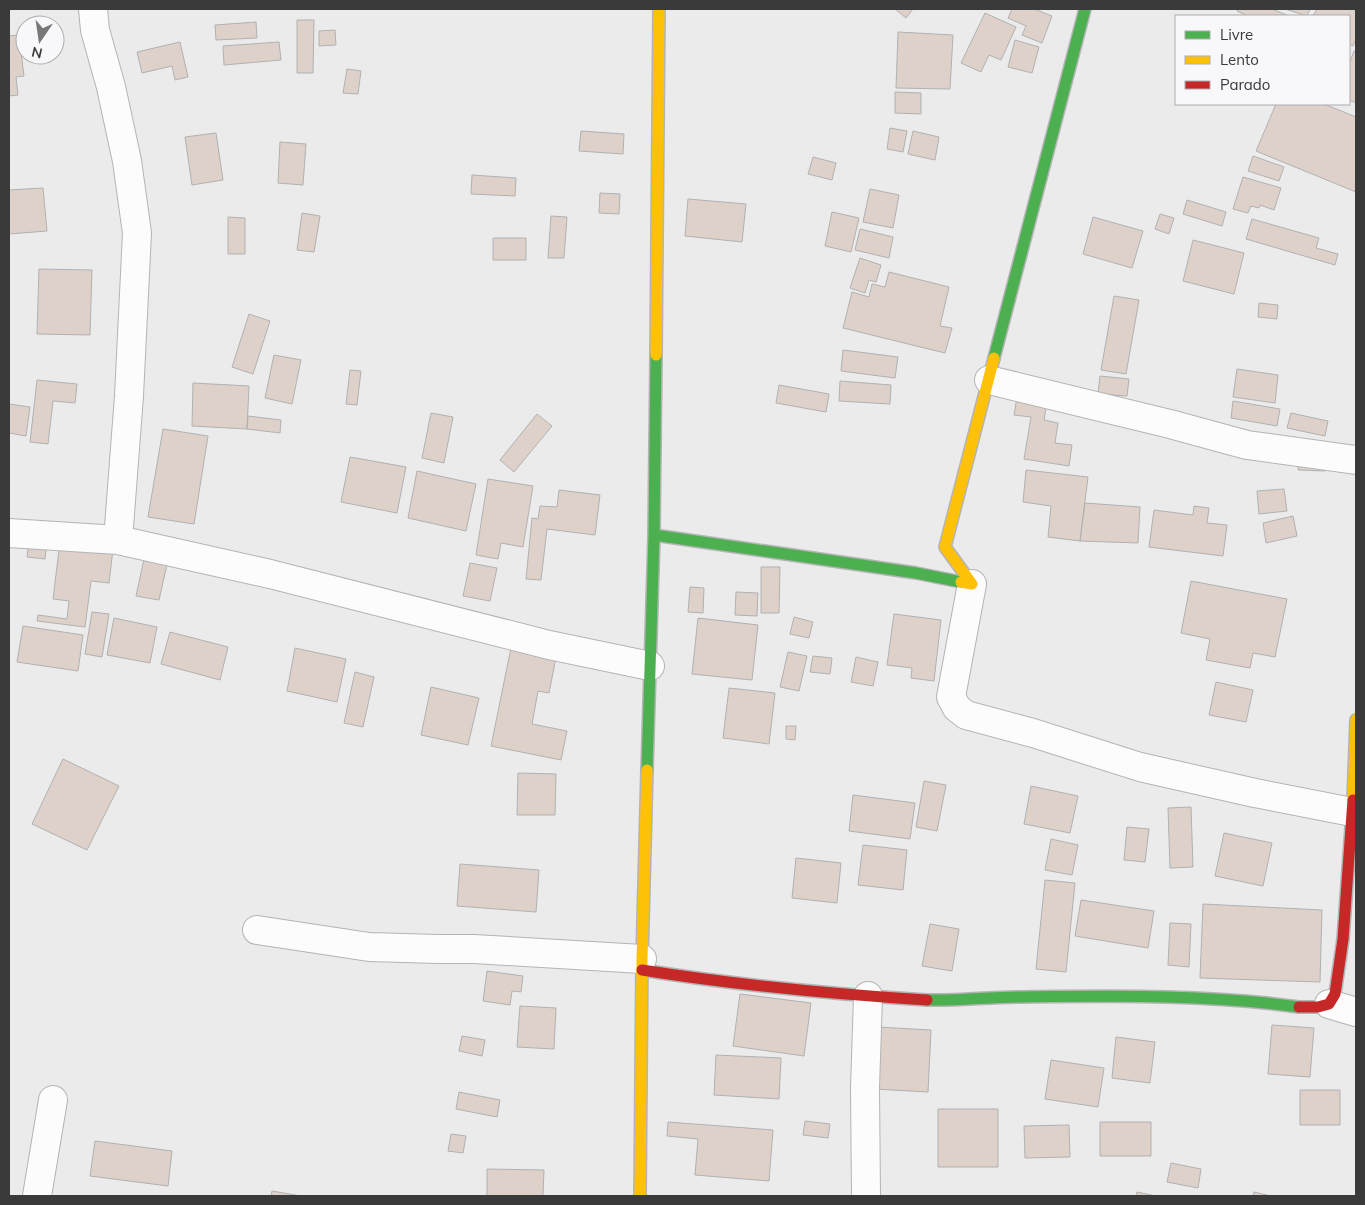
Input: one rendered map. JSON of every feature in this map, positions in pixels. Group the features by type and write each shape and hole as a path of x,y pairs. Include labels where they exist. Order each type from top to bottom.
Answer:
{"street":[{"path":"93,9 94,30 111,87 127,161 137,233 129,396 118,540"},
{"path":"640,1196 642,964 654,535 659,9"},
{"path":"1085,9 945,548 972,584 951,697 957,708 966,715 1033,733 1140,767 1255,793 1352,812"},
{"path":"989,380 1170,424 1247,445 1356,460"},
{"path":"9,533 118,540 270,574 549,645 650,666"},
{"path":"654,535 916,572 972,584"},
{"path":"1329,1004 1335,994 1343,939 1356,720"},
{"path":"257,930 369,947 474,949 642,964 694,978 868,996 933,1000 992,997 1098,996 1255,1002 1299,1007 1318,1007 1329,1004 1356,1012"},
{"path":"866,1196 868,996"},
{"path":"37,1196 53,1100"}],"building":[{"path":"895,9 913,9 906,18"},
{"path":"1012,9 1034,9 1052,16 1042,43 1022,35 1026,26 1008,18"},
{"path":"1238,9 1272,9 1287,15 1246,15 1237,11"},
{"path":"1285,9 1310,9 1307,15"},
{"path":"1317,9 1356,9 1356,39 1353,46 1350,44 1350,15 1314,15"},
{"path":"985,13 1016,27 1001,60 989,55 981,72 961,63"},
{"path":"297,20 314,20 313,73 297,73"},
{"path":"256,22 257,38 216,40 215,25"},
{"path":"335,30 336,45 319,46 319,31"},
{"path":"898,32 953,35 950,89 896,88"},
{"path":"15,35 15,65 23,65 24,76 16,77 18,95 9,96 9,36"},
{"path":"1015,40 1039,47 1032,73 1008,67"},
{"path":"180,42 188,77 175,80 172,66 142,73 137,52"},
{"path":"279,42 281,60 224,65 223,46"},
{"path":"1354,51 1356,52 1356,103 1350,100 1350,61"},
{"path":"347,69 361,71 358,94 343,93"},
{"path":"895,92 921,93 921,114 895,113"},
{"path":"1276,105 1326,105 1356,117 1356,192 1256,151"},
{"path":"890,128 907,131 903,152 887,149"},
{"path":"581,131 624,134 623,154 579,151"},
{"path":"913,131 939,137 935,160 908,154"},
{"path":"216,133 223,180 192,185 185,137"},
{"path":"280,142 306,144 303,185 278,183"},
{"path":"1253,156 1284,167 1279,181 1248,171"},
{"path":"813,157 836,163 832,180 808,174"},
{"path":"472,175 516,178 515,196 471,194"},
{"path":"1243,177 1281,188 1274,210 1260,205 1259,208 1251,206 1248,213 1233,209"},
{"path":"43,188 47,231 9,234 9,190"},
{"path":"870,189 899,195 893,228 863,222"},
{"path":"600,193 620,194 619,214 599,213"},
{"path":"688,199 746,204 742,242 685,236"},
{"path":"1187,200 1226,212 1222,226 1183,214"},
{"path":"832,212 859,218 851,252 825,246"},
{"path":"302,213 320,216 314,252 297,250"},
{"path":"1160,214 1174,218 1169,234 1155,229"},
{"path":"551,216 567,217 564,258 548,258"},
{"path":"228,217 245,218 245,254 228,254"},
{"path":"1093,217 1143,231 1132,268 1083,254"},
{"path":"1252,219 1319,238 1316,248 1338,254 1335,265 1246,239"},
{"path":"860,229 893,237 889,258 855,250"},
{"path":"493,238 526,238 526,260 493,260"},
{"path":"1193,240 1244,253 1234,294 1183,281"},
{"path":"860,258 881,265 876,282 869,280 865,293 850,288"},
{"path":"39,269 92,270 90,335 37,334"},
{"path":"889,272 949,287 940,326 952,328 945,353 843,328 852,292 869,297 872,284 885,287"},
{"path":"1114,296 1139,300 1126,374 1101,370"},
{"path":"1259,303 1278,305 1277,319 1258,317"},
{"path":"249,314 270,321 253,374 232,367"},
{"path":"843,350 898,357 895,378 841,371"},
{"path":"274,355 301,360 292,404 265,398"},
{"path":"1237,369 1278,375 1275,403 1233,397"},
{"path":"350,370 361,371 357,405 346,404"},
{"path":"1100,376 1129,379 1127,396 1098,394"},
{"path":"37,380 77,384 75,403 53,401 48,444 30,442"},
{"path":"840,381 891,385 890,404 839,401"},
{"path":"193,383 249,386 247,429 192,426"},
{"path":"779,385 829,394 826,412 776,403"},
{"path":"1017,397 1047,402 1044,420 1058,423 1055,443 1072,445 1069,466 1024,459 1031,417 1014,415"},
{"path":"1233,401 1280,409 1277,426 1231,418"},
{"path":"9,404 30,407 26,436 9,433"},
{"path":"431,413 453,417 444,463 422,458"},
{"path":"1291,413 1328,421 1325,436 1287,428"},
{"path":"537,414 552,426 514,472 500,460"},
{"path":"248,416 281,420 280,433 247,429"},
{"path":"163,429 208,436 194,524 148,517"},
{"path":"1299,456 1325,458 1325,471 1298,470"},
{"path":"350,457 406,467 397,513 341,502"},
{"path":"1026,470 1088,477 1080,541 1048,537 1051,506 1023,502"},
{"path":"417,471 476,484 466,531 408,518"},
{"path":"488,479 533,486 523,547 501,543 498,559 476,555"},
{"path":"1284,489 1287,511 1259,514 1257,491"},
{"path":"559,490 600,495 595,535 547,529 541,580 526,579 532,518 538,519 540,506 557,507"},
{"path":"1085,503 1140,507 1138,543 1080,541"},
{"path":"1194,506 1209,508 1207,523 1227,525 1223,556 1149,547 1154,510 1193,515"},
{"path":"1293,516 1297,536 1266,543 1263,523"},
{"path":"29,538 47,541 45,559 27,557"},
{"path":"60,542 113,549 109,583 91,581 85,627 37,621 38,615 67,619 69,601 53,599"},
{"path":"145,555 168,560 159,600 136,596"},
{"path":"470,563 497,568 490,601 463,596"},
{"path":"761,567 780,567 779,613 761,613"},
{"path":"1191,581 1287,599 1275,657 1253,653 1250,668 1206,660 1210,639 1181,633"},
{"path":"690,587 704,588 703,613 688,612"},
{"path":"736,592 758,593 757,616 735,615"},
{"path":"92,612 109,614 102,657 85,654"},
{"path":"894,614 941,620 934,681 911,678 912,668 887,665"},
{"path":"794,617 813,622 809,638 790,634"},
{"path":"114,618 157,627 150,663 107,655"},
{"path":"698,618 758,625 752,680 692,674"},
{"path":"23,626 83,635 78,671 17,662"},
{"path":"170,632 228,647 220,680 161,664"},
{"path":"512,643 557,652 549,693 538,691 532,724 567,731 561,760 491,746"},
{"path":"295,648 346,659 337,702 287,691"},
{"path":"788,652 807,656 799,691 780,687"},
{"path":"813,656 832,658 830,674 810,672"},
{"path":"856,657 878,662 873,686 851,682"},
{"path":"355,672 374,677 363,727 344,723"},
{"path":"1216,682 1253,690 1246,722 1209,715"},
{"path":"431,687 479,698 468,745 421,735"},
{"path":"729,688 775,693 769,744 723,738"},
{"path":"786,726 796,726 795,740 786,739"},
{"path":"63,759 119,786 87,850 32,824"},
{"path":"518,773 556,774 555,815 517,815"},
{"path":"924,781 946,785 937,831 916,827"},
{"path":"1031,786 1078,796 1070,833 1024,824"},
{"path":"853,795 915,803 910,839 849,831"},
{"path":"1191,807 1193,867 1170,868 1168,808"},
{"path":"1127,827 1149,829 1145,862 1124,860"},
{"path":"1224,833 1272,843 1263,886 1215,876"},
{"path":"1051,839 1078,845 1072,875 1045,870"},
{"path":"863,845 907,850 903,890 858,885"},
{"path":"796,858 841,863 837,903 792,898"},
{"path":"460,864 539,870 536,912 457,906"},
{"path":"1045,880 1075,883 1066,972 1036,969"},
{"path":"1081,900 1154,911 1148,948 1075,936"},
{"path":"1203,904 1322,910 1320,982 1200,978"},
{"path":"1170,923 1191,924 1189,967 1168,965"},
{"path":"930,924 959,929 952,971 922,966"},
{"path":"487,971 523,976 521,992 512,991 510,1005 483,1001"},
{"path":"740,994 811,1003 804,1056 733,1046"},
{"path":"520,1006 556,1008 554,1049 517,1047"},
{"path":"1272,1025 1314,1028 1310,1077 1268,1074"},
{"path":"877,1027 931,1030 928,1092 874,1089"},
{"path":"462,1036 485,1040 482,1056 459,1051"},
{"path":"1116,1037 1155,1042 1150,1083 1112,1078"},
{"path":"716,1055 781,1058 779,1099 714,1095"},
{"path":"1051,1060 1104,1068 1098,1107 1045,1099"},
{"path":"1300,1090 1340,1090 1340,1125 1300,1125"},
{"path":"459,1092 500,1100 497,1117 456,1109"},
{"path":"938,1109 998,1109 998,1167 938,1167"},
{"path":"805,1121 830,1124 828,1138 803,1135"},
{"path":"668,1122 773,1130 769,1181 695,1175 698,1139 667,1136"},
{"path":"1100,1122 1151,1122 1151,1156 1100,1156"},
{"path":"1069,1125 1070,1157 1025,1158 1024,1126"},
{"path":"451,1134 466,1136 463,1153 448,1151"},
{"path":"95,1141 172,1151 168,1186 90,1176"},
{"path":"1171,1163 1201,1169 1198,1188 1167,1182"},
{"path":"487,1169 544,1170 543,1196 487,1196"},
{"path":"272,1191 301,1196 271,1196"},
{"path":"1137,1192 1156,1196 1136,1196"},
{"path":"1254,1192 1271,1196 1253,1196"}],"traffic: fast":[{"path":"994,358 1085,9"},
{"path":"647,770 654,535 656,355"},
{"path":"654,535 916,573 961,582"},
{"path":"927,1000 1088,996 1158,997 1229,1000 1299,1007"}],"traffic: slow":[{"path":"656,355 659,9"},
{"path":"961,582 972,584 945,547 994,358"},
{"path":"1353,800 1356,720"},
{"path":"640,1196 642,959 647,770"}],"traffic: jam":[{"path":"1299,1007 1318,1007 1329,1004 1335,994 1343,939 1353,800"},
{"path":"642,970 784,988 927,1000"}]}
